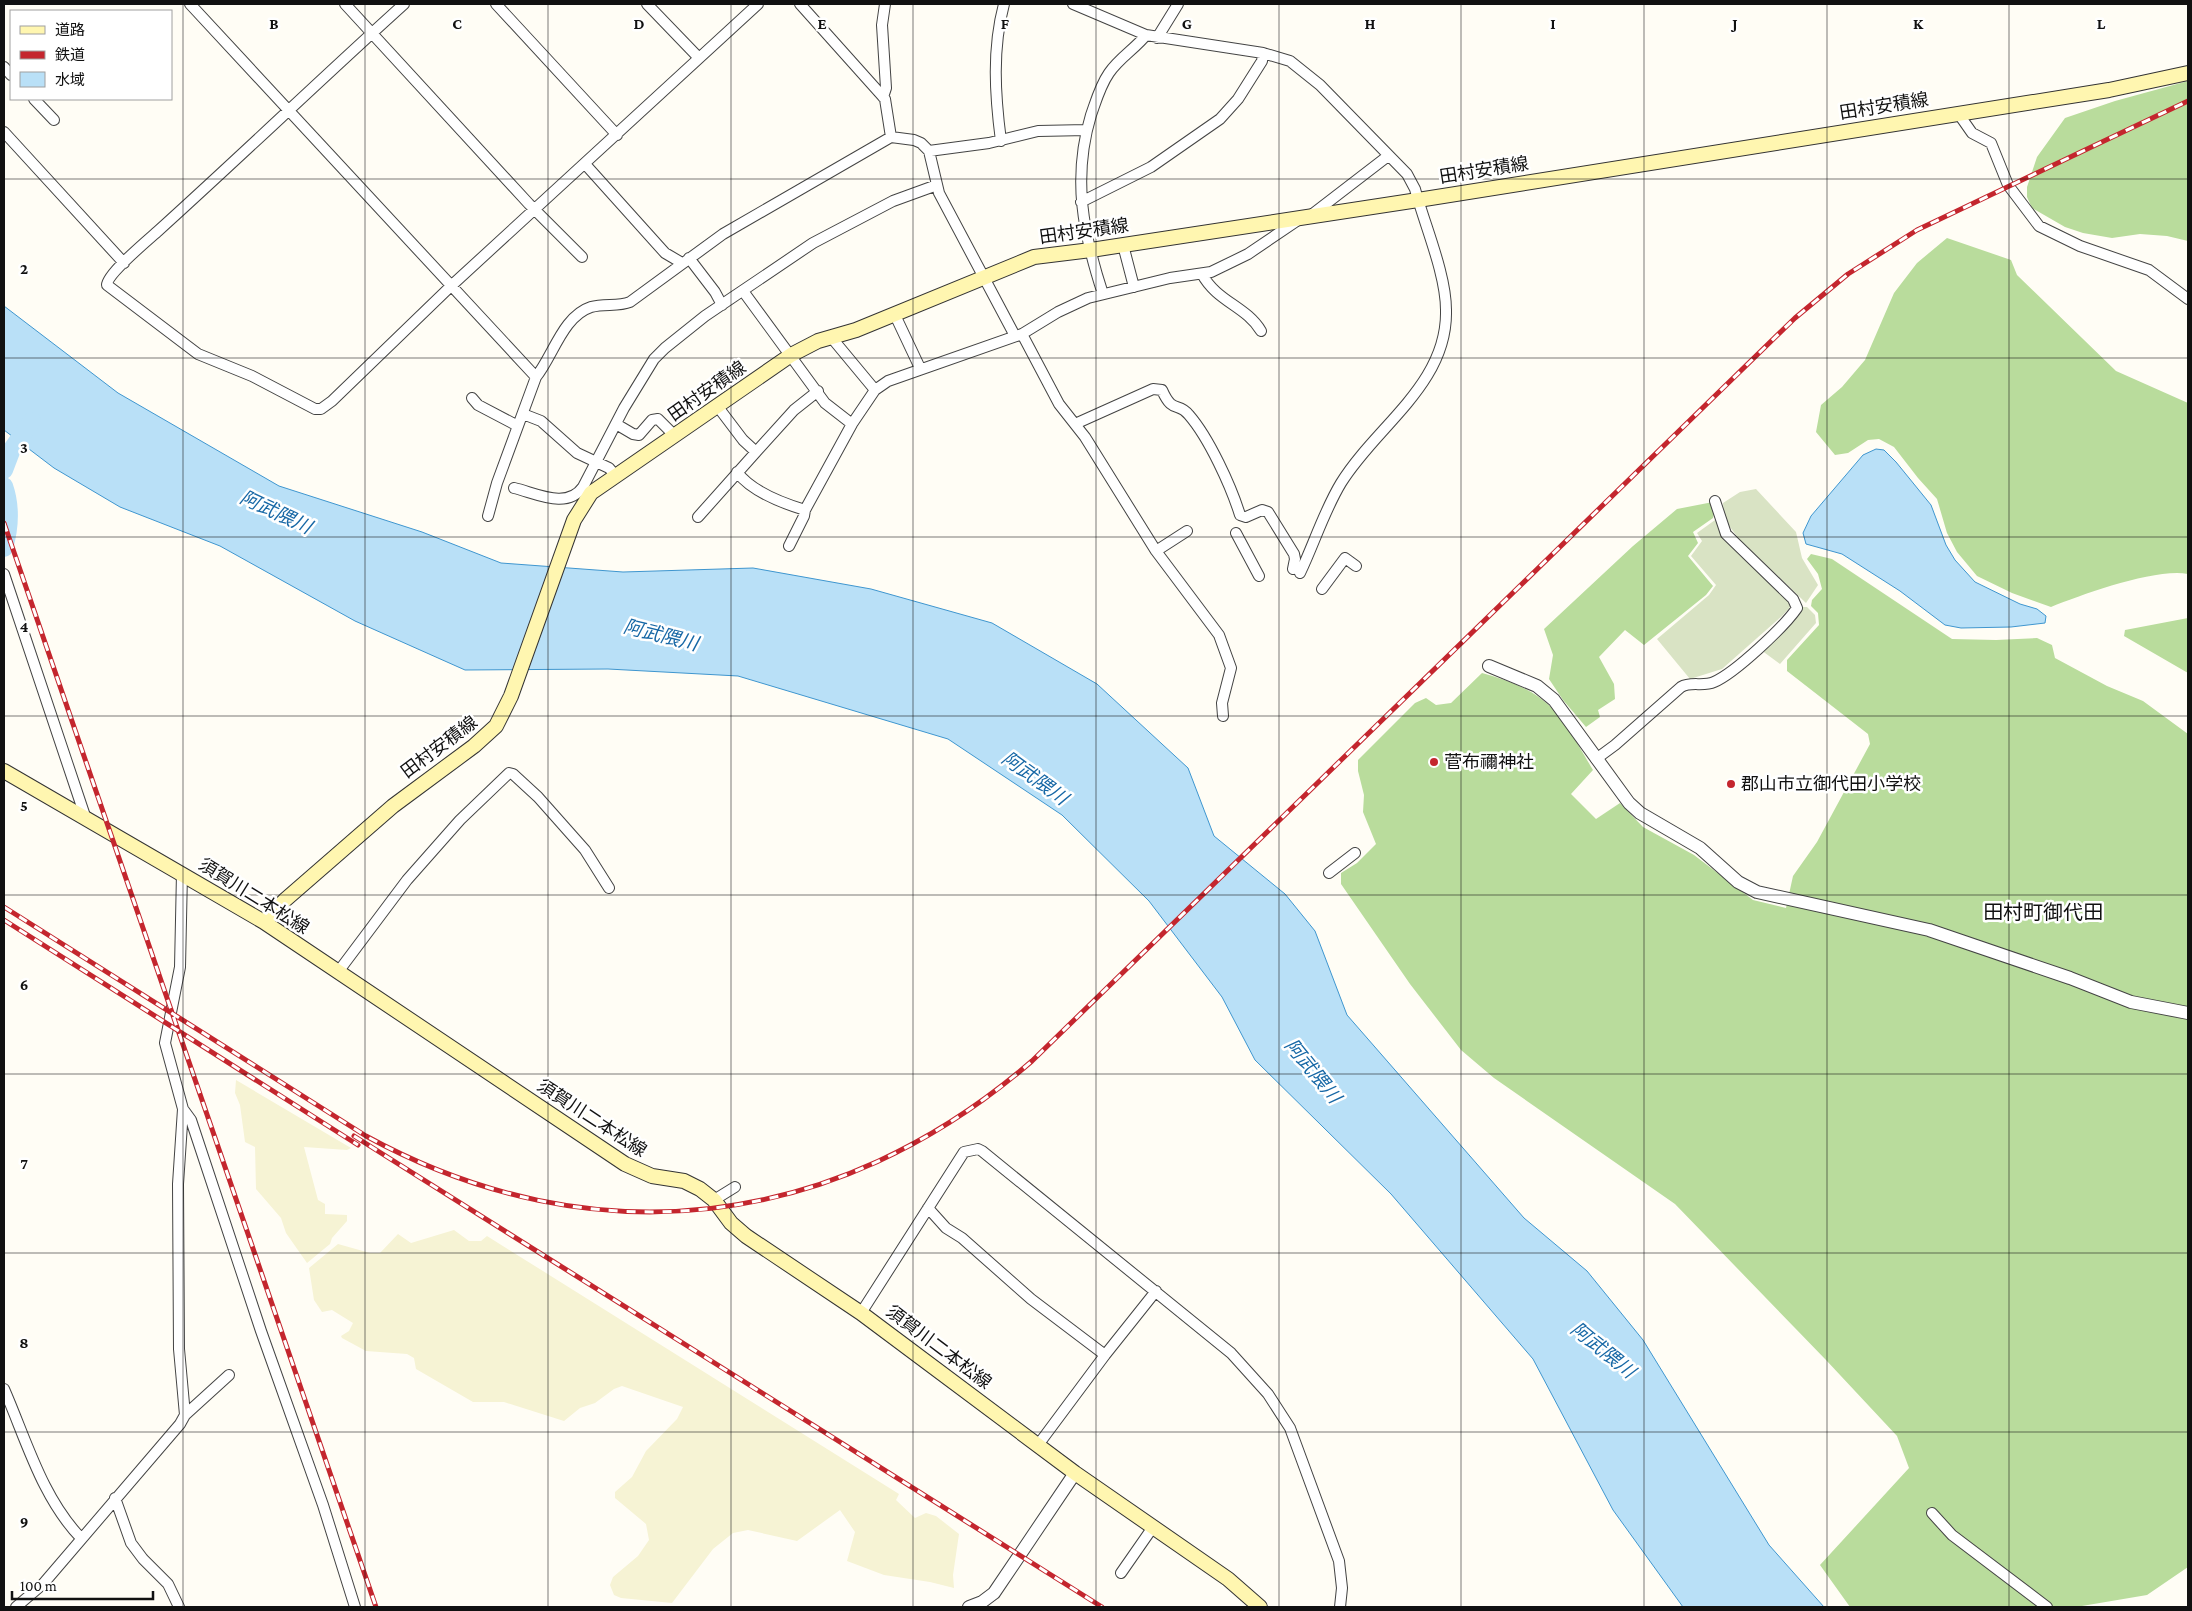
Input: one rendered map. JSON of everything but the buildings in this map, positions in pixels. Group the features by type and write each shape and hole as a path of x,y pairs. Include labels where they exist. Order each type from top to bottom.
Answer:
{"main road":[{"name":"田村安積線","path":"264,922 285,900 393,806 488,734 501,718 517,680 574,520 586,499 594,490 718,407 791,355 810,344 856,330 895,315 1034,256 1091,250 1418,200 2109,90 2188,73"},
{"name":"須賀川二本松線","path":"4,771 264,922 625,1164 658,1178 684,1181 706,1192 731,1224 746,1236 861,1312 1075,1473 1228,1580 1260,1607"}],"street":[{"path":"190,4 536,377"},
{"path":"345,4 582,257"},
{"path":"404,4 124,263 110,277 107,285 198,354 258,379 315,409 321,409 332,401 452,286 617,136 758,4"},
{"path":"496,4 617,136"},
{"path":"647,4 699,58"},
{"path":"800,4 883,97 888,106 891,137"},
{"path":"883,97 886,88 882,25 886,4"},
{"path":"1001,141 994,93 996,50 1004,4"},
{"path":"1073,4 1156,38 1263,53 1290,61 1306,72 1407,174 1418,200 1446,302 1444,339 1440,355 1427,377 1341,483 1297,571 1294,554 1268,512 1262,510 1246,517 1240,515 1211,449 1188,413 1170,405 1162,390 1153,389 1075,424"},
{"path":"1156,38 1178,4"},
{"path":"1103,294 1081,202 1080,167 1087,130 1098,92 1108,74 1146,35"},
{"path":"1081,202 1151,167 1220,119 1238,99 1262,61 1263,53"},
{"path":"35,100 54,120"},
{"path":"1958,113 1972,133 1991,143 2008,185 2039,226 2080,246 2148,270 2188,299"},
{"path":"930,151 1001,141 1038,131 1087,130"},
{"path":"4,132 124,263"},
{"path":"488,516 536,377 576,316 591,307 623,305 630,302 735,226 891,137 914,140 930,151 939,193 982,278 1059,404 1075,424 1156,551 1199,608 1222,643 1231,668 1222,702 1223,716"},
{"path":"789,546 804,516 805,510 852,424 875,390 888,381 920,368 1018,335 1070,306 1103,294 1170,278 1202,274 1248,254 1305,217 1388,156"},
{"path":"585,164 666,253 686,261 722,305"},
{"path":"514,488 561,500 568,499 579,492 654,359 665,348 722,305 822,237 893,202 937,185"},
{"path":"1124,245 1134,287"},
{"path":"1202,274 1216,294 1242,311 1261,331"},
{"path":"743,291 825,402 852,424"},
{"path":"895,315 920,368"},
{"path":"831,337 875,390"},
{"path":"698,517 794,410 818,391"},
{"path":"472,398 478,405 518,426"},
{"path":"718,407 756,452"},
{"path":"522,414 541,421 574,451 610,468 615,475"},
{"path":"616,424 638,435 652,420 658,419 675,436"},
{"path":"737,472 753,487 805,510"},
{"path":"1596,759 1615,745 1680,687 1688,684 1710,684 1724,676 1775,632 1797,608 1793,598 1726,534 1715,501"},
{"path":"1156,551 1187,531"},
{"path":"1236,533 1259,576"},
{"path":"1322,588 1345,558 1356,566"},
{"path":"4,574 86,819"},
{"path":"1490,666 1537,686 1554,700 1629,803 1640,813 1700,848 1747,888 1783,898 1929,930 2070,978 2130,1002 2188,1013"},
{"path":"338,972 407,880 460,820 509,773 513,774 538,796 582,846 609,888"},
{"path":"1329,873 1354,854"},
{"path":"182,873 180,972 167,1023 165,1042 183,1109 178,1194 179,1349 184,1415"},
{"path":"183,1109 191,1120 201,1148 261,1331 323,1504 354,1607"},
{"path":"861,1312 964,1152 978,1149 1231,1353 1268,1394 1290,1428 1339,1561 1342,1588 1340,1607"},
{"path":"714,1200 735,1187"},
{"path":"928,1208 946,1228 962,1238 1031,1299 1105,1355"},
{"path":"1038,1445 1105,1355 1156,1291"},
{"path":"16,1607 43,1584 164,1442 184,1415 229,1375"},
{"path":"4,1389 52,1498 66,1522 81,1538"},
{"path":"975,1606 994,1593 1075,1473"},
{"path":"115,1498 131,1543 143,1559 168,1584 179,1607"},
{"path":"1932,1513 1952,1535 2046,1607"},
{"path":"1121,1572 1153,1527"}],"shaded area":[{"path":"236,1080 351,1148 347,1150 304,1147 318,1200 325,1204 325,1214 347,1215 347,1221 332,1238 330,1244 307,1263 286,1233 281,1218 256,1189 255,1147 245,1142 240,1105 235,1093"},
{"path":"454,1230 469,1241 481,1241 487,1236 899,1494 896,1500 915,1518 926,1513 936,1516 959,1534 953,1575 954,1588 930,1582 884,1575 847,1561 855,1532 840,1510 797,1541 748,1530 733,1533 713,1549 672,1603 621,1598 614,1595 610,1585 613,1577 638,1556 649,1540 646,1524 615,1498 615,1492 632,1477 646,1451 677,1419 683,1407 622,1386 614,1389 595,1403 580,1408 564,1421 504,1402 473,1402 416,1369 414,1358 407,1354 366,1351 342,1338 341,1336 349,1331 353,1323 332,1310 322,1312 314,1300 309,1268 338,1244 370,1253 380,1253 398,1234 411,1243"}],"green space":[{"path":"2188,81 2188,241 2167,236 2140,234 2112,238 2083,233 2065,227 2032,208 2027,197 2027,187 2037,157 2065,118 2115,101"},
{"path":"1947,238 2011,260 2017,275 2116,371 2188,403 2188,574 2174,573 2139,578 2100,589 2051,607 2012,593 1977,576 1957,552 1947,533 1937,499 1894,447 1879,439 1868,440 1848,453 1835,455 1816,432 1821,405 1842,387 1865,360 1894,293 1917,263"},
{"path":"1756,489 1796,532 1802,558 1818,585 1806,603 1739,539 1724,519 1723,503 1740,492"},
{"path":"1713,502 1716,505 1713,518 1693,532 1698,543 1688,556 1713,586 1706,595 1644,645 1625,630 1599,657 1614,684 1615,699 1598,710 1600,717 1586,727 1563,700 1549,679 1553,655 1544,629 1633,546 1677,509"},
{"path":"1715,520 1721,531 1793,604 1722,669 1690,679 1657,639 1709,595 1716,585 1691,556 1702,541 1697,533"},
{"path":"1811,554 1832,559 1952,639 1996,640 2037,638 2052,645 2055,658 2107,686 2143,701 2188,734 2188,1567 2147,1595 2076,1607 1850,1607 1820,1565 1909,1468 1897,1436 1675,1204 1494,1078 1461,1050 1410,984 1341,884 1341,873 1357,863 1376,844 1363,812 1364,795 1358,771 1358,760 1415,703 1426,698 1436,705 1451,703 1482,673 1528,690 1545,701 1557,714 1593,770 1571,794 1596,819 1620,803 1643,827 1694,855 1753,900 1786,908 1793,876 1817,842 1870,744 1868,734 1787,671 1787,660 1819,625 1818,613 1811,606 1812,600 1822,589 1818,574 1807,559"},
{"path":"1802,607 1807,607 1815,615 1816,623 1780,664 1761,650 1793,619"},
{"path":"2188,618 2188,673 2124,636 2125,630"}],"water":[{"name":"阿武隈川","path":"4,306 118,393 279,486 422,532 501,563 623,572 753,568 871,589 992,623 1097,684 1188,768 1214,836 1285,894 1315,931 1347,1015 1524,1218 1587,1271 1643,1340 1769,1545 1824,1607 1683,1607 1613,1510 1533,1359 1391,1194 1255,1060 1222,997 1149,901 1062,815 948,739 738,676 608,669 465,670 355,621 220,546 120,507 54,468 4,430"},
{"path":"1876,449 1884,450 1896,462 1931,505 1946,545 1955,560 1975,582 2020,604 2037,609 2046,616 2045,623 2011,627 1961,628 1945,625 1900,591 1842,554 1806,544 1803,533 1811,516 1863,455"}],"waterway":[{"path":"4,470 12,449 32,421"},
{"path":"4,486 8,501 9,517 4,548"}],"railway":[{"path":"4,907 366,1136 452,1175 538,1200 625,1211 711,1208 795,1192 878,1161 957,1118 1032,1061 1795,318 1848,274 1917,230 2188,101"},
{"path":"4,523 376,1607"},
{"path":"4,920 358,1145"},
{"path":"354,1136 1102,1607"}],"place":[{"name":"菅布禰神社","path":"1434,762"},
{"name":"郡山市立御代田小学校","path":"1731,784"}],"district":[{"name":"田村町御代田","path":"2043,912"}]}
